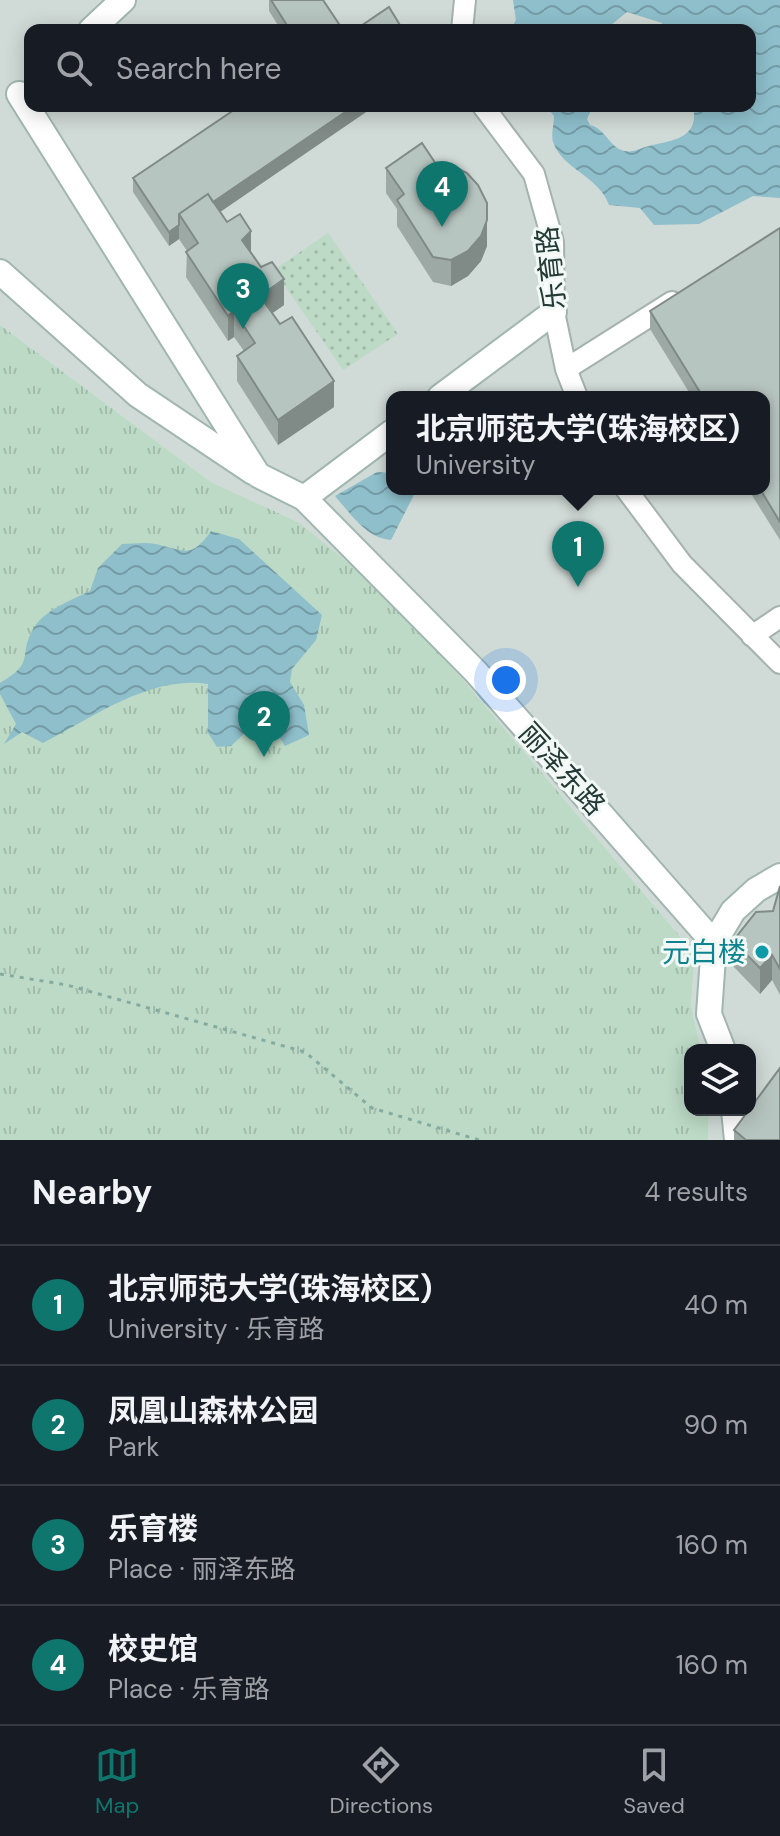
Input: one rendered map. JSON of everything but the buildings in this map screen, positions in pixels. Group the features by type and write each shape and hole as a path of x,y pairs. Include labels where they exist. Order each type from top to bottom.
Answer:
{"street":[{"path":"97,24 123,0"},
{"path":"463,24 465,0"},
{"path":"26,112 258,475"},
{"name":"乐育路","path":"488,112 534,174 553,242 554,312 566,369 575,391"},
{"path":"0,272 138,395 258,475"},
{"path":"566,369 686,292"},
{"path":"448,391 554,312"},
{"path":"304,498 386,436"},
{"name":"丽泽东路","path":"258,475 304,498 476,672 714,943"},
{"path":"630,495 682,564 780,663"},
{"path":"752,636 780,617"},
{"path":"721,1044 709,1014 714,943 733,911 756,890 780,876"},
{"path":"735,1116 737,1140"}],"path":[{"path":"0,974 67,985 305,1052 372,1108 479,1140"}],"shaded area":[{"path":"0,0 780,0 780,1140 708,1140 709,1116 756,1116 756,1044 700,1044 691,1005 695,954 471,689 298,522 211,482 0,325"}],"green space":[{"path":"328,233 398,334 343,370 274,270"},
{"path":"0,325 211,482 298,522 399,609 471,689 695,954 691,1005 700,1044 684,1044 684,1116 709,1116 708,1140 0,1140"}],"water":[{"path":"513,0 780,0 780,198 753,196 699,224 654,225 640,208 609,205 597,187 564,159 553,142 554,116 551,112 590,112 587,119 590,125 600,130 619,149 634,151 682,136 692,126 694,112 756,112 756,24 662,24 627,12 612,24 514,24 516,20"},
{"path":"377,472 386,473 386,495 414,495 391,540 367,530 335,496"},
{"path":"211,531 239,539 322,615 316,640 292,669 290,682 304,705 309,735 285,746 275,730 247,731 231,746 217,747 208,733 208,684 186,683 143,692 43,743 22,732 4,744 16,724 0,694 0,683 22,664 32,631 43,617 90,591 98,568 122,544 151,543 186,551 198,546"}],"place":[{"name":"校史馆","path":"442,227"},
{"name":"乐育楼","path":"243,329"},
{"name":"北京师范大学(珠海校区)","path":"578,587"},
{"name":"凤凰山森林公园","path":"264,757"},
{"name":"元白楼","path":"762,952"}]}
